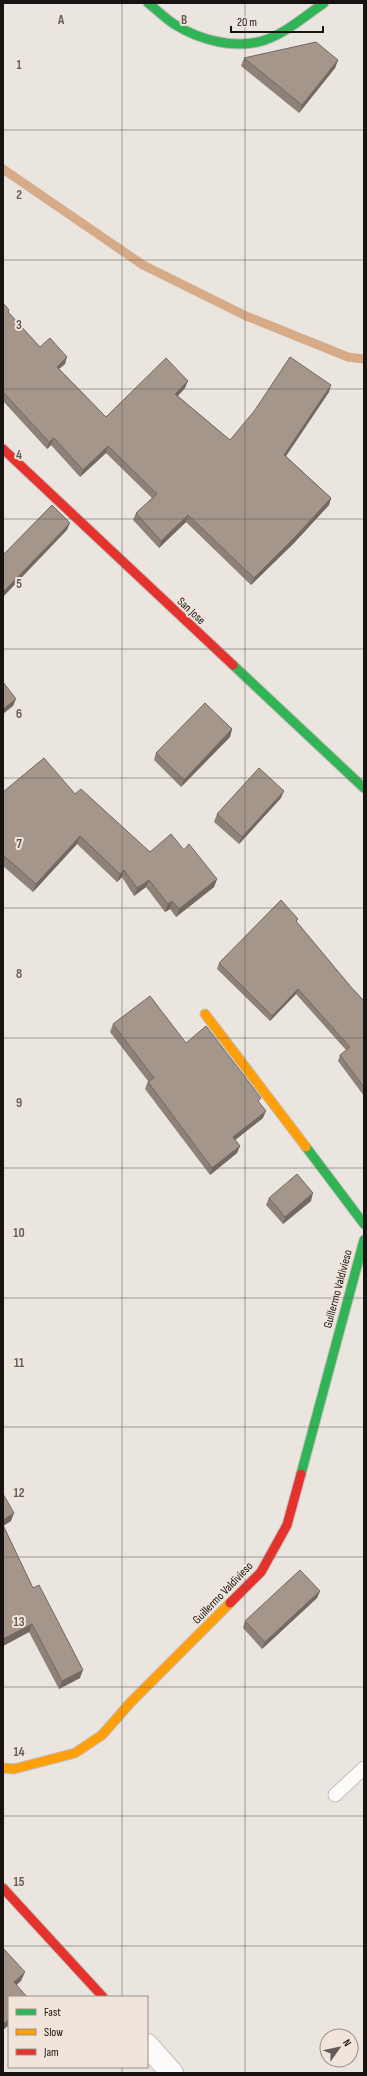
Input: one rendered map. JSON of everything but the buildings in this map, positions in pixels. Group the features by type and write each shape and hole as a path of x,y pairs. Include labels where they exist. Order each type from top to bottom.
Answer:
{"street":[{"path":"148,3 175,24 206,38 234,44 264,41 287,29 324,3"},
{"name":"San Jose","path":"3,449 364,788"},
{"path":"204,1014 364,1224"},
{"name":"Guillermo Valdivieso","path":"3,1768 14,1769 75,1753 102,1735 131,1702 261,1572 287,1525 364,1240"},
{"path":"3,1888 102,1996"},
{"path":"148,2046 172,2073"}],"lane":[{"path":"335,1796 364,1768"}],"waterway":[{"path":"3,169 143,265 246,316 348,357 364,359"}],"traffic: fast":[{"path":"148,3 167,19 184,30 206,39 230,44 254,43 273,37 288,29 324,3"},
{"path":"233,665 364,788"},
{"path":"306,1147 364,1224"},
{"path":"301,1474 364,1240"}],"traffic: slow":[{"path":"205,1014 306,1147"},
{"path":"3,1768 14,1769 75,1753 102,1735 131,1702 230,1603"}],"traffic: jam":[{"path":"3,449 233,665"},
{"path":"230,1603 261,1572 287,1525 301,1474"},
{"path":"3,1888 102,1996"}]}
